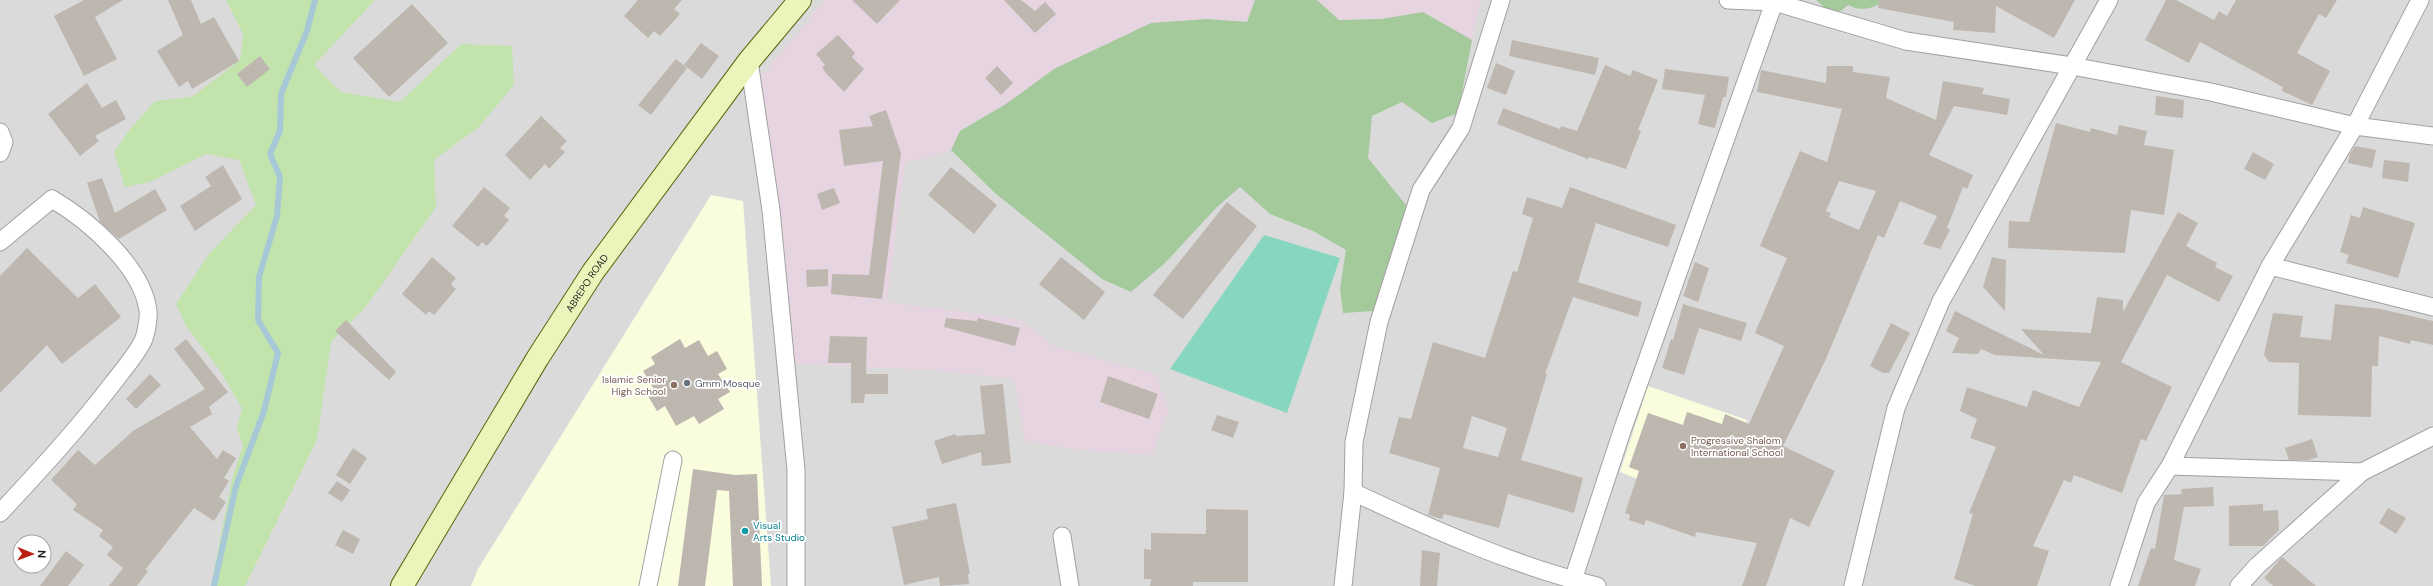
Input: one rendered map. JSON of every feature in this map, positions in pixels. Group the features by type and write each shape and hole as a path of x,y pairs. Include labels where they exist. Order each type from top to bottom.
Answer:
{"main road":[{"name":"ABREPO ROAD","path":"402,586 537,359 593,272 749,60 800,0"}],"street":[{"path":"1343,586 1353,492 1354,442 1379,322 1421,190 1461,128 1501,0"},
{"path":"1728,0 1774,1 1906,41 2072,66 2211,92 2355,126 2433,136"},
{"path":"1853,586 1896,408 1940,301 2109,0"},
{"path":"2119,586 2146,503 2170,466 2270,266 2355,126 2420,0"},
{"path":"1353,492 1446,535 1586,584 1623,428 1774,1"},
{"path":"749,60 771,210 796,470 796,586"},
{"path":"0,132 4,142 0,153"},
{"path":"0,242 52,199 94,227 120,256 140,284 148,312 143,340 122,371 85,420 0,513"},
{"path":"2270,266 2433,307"},
{"path":"2239,586 2257,566 2362,472 2433,436"},
{"path":"648,586 673,460"},
{"path":"2170,466 2362,472"},
{"path":"1062,536 1070,586"}],"shaded area":[{"path":"0,0 2433,0 2433,586 0,586"},
{"path":"825,0 1255,0 1248,22 1207,19 1151,23 1104,46 960,131 951,150 905,163 887,302 1019,319 1056,347 1155,374 1169,409 1152,455 1080,450 1025,441 1014,379 929,370 795,364 759,79"},
{"path":"1317,0 1481,0 1472,40 1423,12 1381,19 1338,20"},
{"name":"Islamic Senior High School","path":"711,195 743,201 771,586 471,586 478,569"},
{"name":"Progressive Shalom International School","path":"1648,386 1747,420 1712,509 1620,472"}],"green space":[{"path":"226,0 375,0 314,65 341,92 400,102 461,44 512,46 514,85 479,127 434,160 436,207 365,308 331,342 317,440 245,586 211,586 232,479 243,446 237,428 242,408 219,369 186,326 176,304 209,254 256,205 239,160 206,154 150,182 125,187 114,152 130,129 155,101 192,97 240,60 243,34"},
{"path":"1255,0 1317,0 1339,20 1381,19 1423,12 1472,40 1458,113 1432,123 1402,102 1372,116 1368,158 1406,205 1396,263 1373,311 1343,313 1340,289 1346,250 1313,231 1270,214 1240,187 1217,207 1165,263 1131,292 1102,279 995,193 951,150 960,131 1006,104 1054,69 1151,23 1207,19 1247,22"},
{"path":"1816,0 1885,0 1876,6 1863,9 1848,5 1841,11 1830,12"},
{"path":"1264,235 1340,258 1287,413 1170,369"}],"building":[{"path":"84,0 123,0 95,17 117,59 84,76 54,16"},
{"path":"168,0 191,0 201,24 214,17 239,61 192,89 188,81 179,87 157,51 183,35"},
{"path":"638,0 682,0 674,9 680,14 660,36 654,31 648,38 624,16"},
{"path":"852,0 900,0 877,24"},
{"path":"1004,0 1021,0 1035,11 1045,2 1056,14 1035,33"},
{"path":"1879,0 2075,0 2054,38 1996,6 1995,33 1953,30 1954,22 1878,8"},
{"path":"2166,0 2176,0 2214,20 2219,11 2227,16 2236,0 2337,0 2326,18 2319,14 2297,53 2330,71 2312,105 2282,91 2283,87 2200,42 2189,63 2145,40"},
{"path":"412,4 448,43 389,97 353,58"},
{"path":"838,35 855,53 852,57 864,69 844,92 825,72 822,67 825,65 816,54"},
{"path":"1512,40 1599,58 1595,75 1509,56"},
{"path":"701,43 719,56 702,79 684,65"},
{"path":"260,56 270,69 247,87 237,74"},
{"path":"676,59 687,68 651,115 638,105"},
{"path":"1496,63 1515,71 1506,95 1487,88"},
{"path":"1605,65 1630,76 1633,70 1658,80 1638,130 1641,131 1626,169 1589,157 1588,159 1497,124 1503,108 1560,129 1561,126 1577,131"},
{"path":"997,66 1013,83 1001,95 985,78"},
{"path":"1827,66 1853,66 1853,72 1890,77 1886,98 1936,120 1943,81 1984,88 1982,94 2010,99 2007,115 1954,106 1929,155 1973,175 1967,189 1963,187 1947,228 1950,230 1940,249 1923,244 1937,216 1900,201 1884,238 1878,235 1825,361 1783,446 1835,471 1809,527 1790,518 1766,586 1742,586 1757,543 1696,532 1695,537 1646,520 1644,525 1629,520 1630,515 1625,513 1639,471 1629,467 1648,413 1683,425 1687,412 1722,424 1725,414 1749,424 1784,346 1755,333 1787,258 1760,246 1800,151 1827,162 1842,109 1757,92 1761,70 1826,83","holes":["1839,181 1876,191 1859,230 1829,217 1831,213 1826,211"]},
{"path":"1665,69 1729,77 1726,97 1723,97 1715,128 1698,124 1705,95 1662,89"},
{"path":"87,83 102,108 116,100 126,119 95,136 99,141 80,156 48,114"},
{"path":"2156,96 2184,100 2183,118 2155,115"},
{"path":"886,110 901,153 882,299 831,294 832,274 869,275 883,161 844,166 839,130 873,126 869,116"},
{"path":"541,116 567,141 560,148 565,152 549,169 545,164 530,180 505,155"},
{"path":"2056,123 2090,132 2091,128 2117,135 2119,125 2147,131 2144,145 2174,150 2164,215 2131,210 2125,253 2008,248 2009,221 2029,222"},
{"path":"2355,146 2376,150 2372,168 2348,163 2350,154"},
{"path":"2253,152 2274,164 2265,180 2244,169"},
{"path":"2384,160 2410,163 2408,182 2382,178"},
{"path":"223,165 242,199 195,231 180,206 211,186 205,177"},
{"path":"951,167 997,205 974,234 928,195"},
{"path":"102,178 115,213 155,189 167,210 119,239 100,222 87,183"},
{"path":"484,187 510,208 504,216 509,220 487,246 482,242 478,247 452,226"},
{"path":"1570,187 1676,225 1668,247 1596,223 1578,282 1642,302 1638,317 1573,297 1545,374 1547,374 1521,460 1583,478 1574,513 1508,494 1499,528 1444,514 1442,519 1428,515 1440,468 1389,453 1399,417 1411,419 1433,342 1485,358 1513,271 1517,272 1533,218 1522,214 1527,197 1562,208","holes":["1472,416 1507,428 1498,457 1463,448"]},
{"path":"834,188 840,203 822,210 817,194"},
{"path":"1227,202 1257,226 1183,319 1153,295"},
{"path":"2363,207 2415,223 2398,278 2346,263 2349,255 2340,252 2351,215 2360,218"},
{"path":"2178,212 2198,223 2186,246 2217,263 2215,267 2233,276 2219,302 2167,275 2121,362 2172,387 2146,441 2141,439 2122,493 2074,475 2071,483 2064,480 2033,546 2049,551 2037,586 1976,586 1954,579 1973,514 1969,513 1996,447 1970,438 1977,419 1960,411 1967,387 2027,407 2033,390 2079,407 2101,362 1995,355 1981,349 1978,354 1952,353 1959,338 1946,331 1955,311 2044,355 2021,329 2091,333 2097,297 2123,300 2123,312"},
{"path":"27,248 78,298 95,284 121,317 62,364 47,345 0,393 0,276"},
{"path":"432,257 456,278 451,284 456,289 434,315 429,311 426,315 402,294"},
{"path":"1061,257 1105,292 1084,320 1039,284"},
{"path":"1992,257 2006,260 2005,311 1983,287"},
{"path":"1695,262 1709,268 1698,302 1683,296"},
{"path":"828,269 828,286 807,287 806,270"},
{"path":"1683,304 1747,323 1741,341 1699,328 1684,375 1662,368 1671,339 1673,340"},
{"path":"2335,304 2380,309 2433,321 2433,345 2411,340 2410,344 2379,336 2378,366 2372,366 2371,417 2298,415 2299,363 2269,362 2264,355 2273,313 2303,316 2300,337 2331,340"},
{"path":"946,318 977,321 978,318 1020,328 1015,346 944,327"},
{"path":"346,320 396,372 389,380 335,331"},
{"path":"1891,323 1910,333 1889,373 1883,373 1870,366"},
{"path":"830,336 867,337 866,374 888,374 888,394 865,394 864,403 851,403 851,363 828,363"},
{"path":"186,339 228,392 209,407 212,414 190,427 217,459 223,450 236,458 224,478 229,481 219,497 226,502 214,521 194,508 145,570 148,571 137,586 109,586 123,568 107,555 113,547 99,536 103,530 73,510 77,504 51,480 78,450 95,465 133,431 205,389 174,349"},
{"name":"Gmm Mosque","path":"680,339 685,348 699,340 708,356 717,351 727,369 718,374 730,392 718,399 724,409 699,424 694,416 676,426 665,406 657,411 648,396 655,391 643,371 655,364 651,357"},
{"path":"150,374 161,385 136,409 126,399"},
{"path":"1108,376 1158,394 1149,419 1100,402"},
{"path":"1003,384 1011,463 982,466 981,452 942,464 934,441 955,434 956,436 985,434 980,386"},
{"path":"1217,415 1239,422 1233,438 1211,430"},
{"path":"2312,439 2318,457 2308,460 2289,460 2285,448"},
{"path":"353,448 367,458 350,484 336,475"},
{"path":"693,469 735,475 757,474 762,586 733,586 729,491 717,490 705,586 678,586"},
{"path":"337,481 350,490 342,502 328,493"},
{"path":"2213,487 2214,506 2184,507 2174,560 2201,569 2195,586 2138,586 2151,548 2155,549 2164,495 2182,494 2181,489"},
{"path":"956,503 970,574 968,574 969,584 940,586 939,577 904,585 892,527 928,519 926,509"},
{"path":"2263,504 2263,511 2278,510 2279,530 2263,546 2229,546 2229,506"},
{"path":"2388,508 2406,518 2396,534 2379,523"},
{"path":"1206,509 1248,510 1248,582 1193,582 1193,586 1150,586 1151,579 1144,579 1144,549 1151,550 1151,533 1206,534"},
{"path":"343,530 360,539 353,554 335,545"},
{"path":"1422,550 1440,553 1437,586 1420,586"},
{"path":"66,551 84,565 68,586 40,586 49,574 52,574 52,570"},
{"path":"2282,557 2316,586 2273,586 2264,578"}],"waterway":[{"path":"214,586 236,486 264,411 278,353 258,320 259,277 277,216 280,177 270,154 280,131 281,94 307,31 315,0"}],"place":[{"name":"Gmm Mosque","path":"687,383"},
{"name":"Islamic Senior High School","path":"674,385"},
{"name":"Progressive Shalom International School","path":"1683,446"},
{"name":"Visual Arts Studio","path":"745,531"}]}
